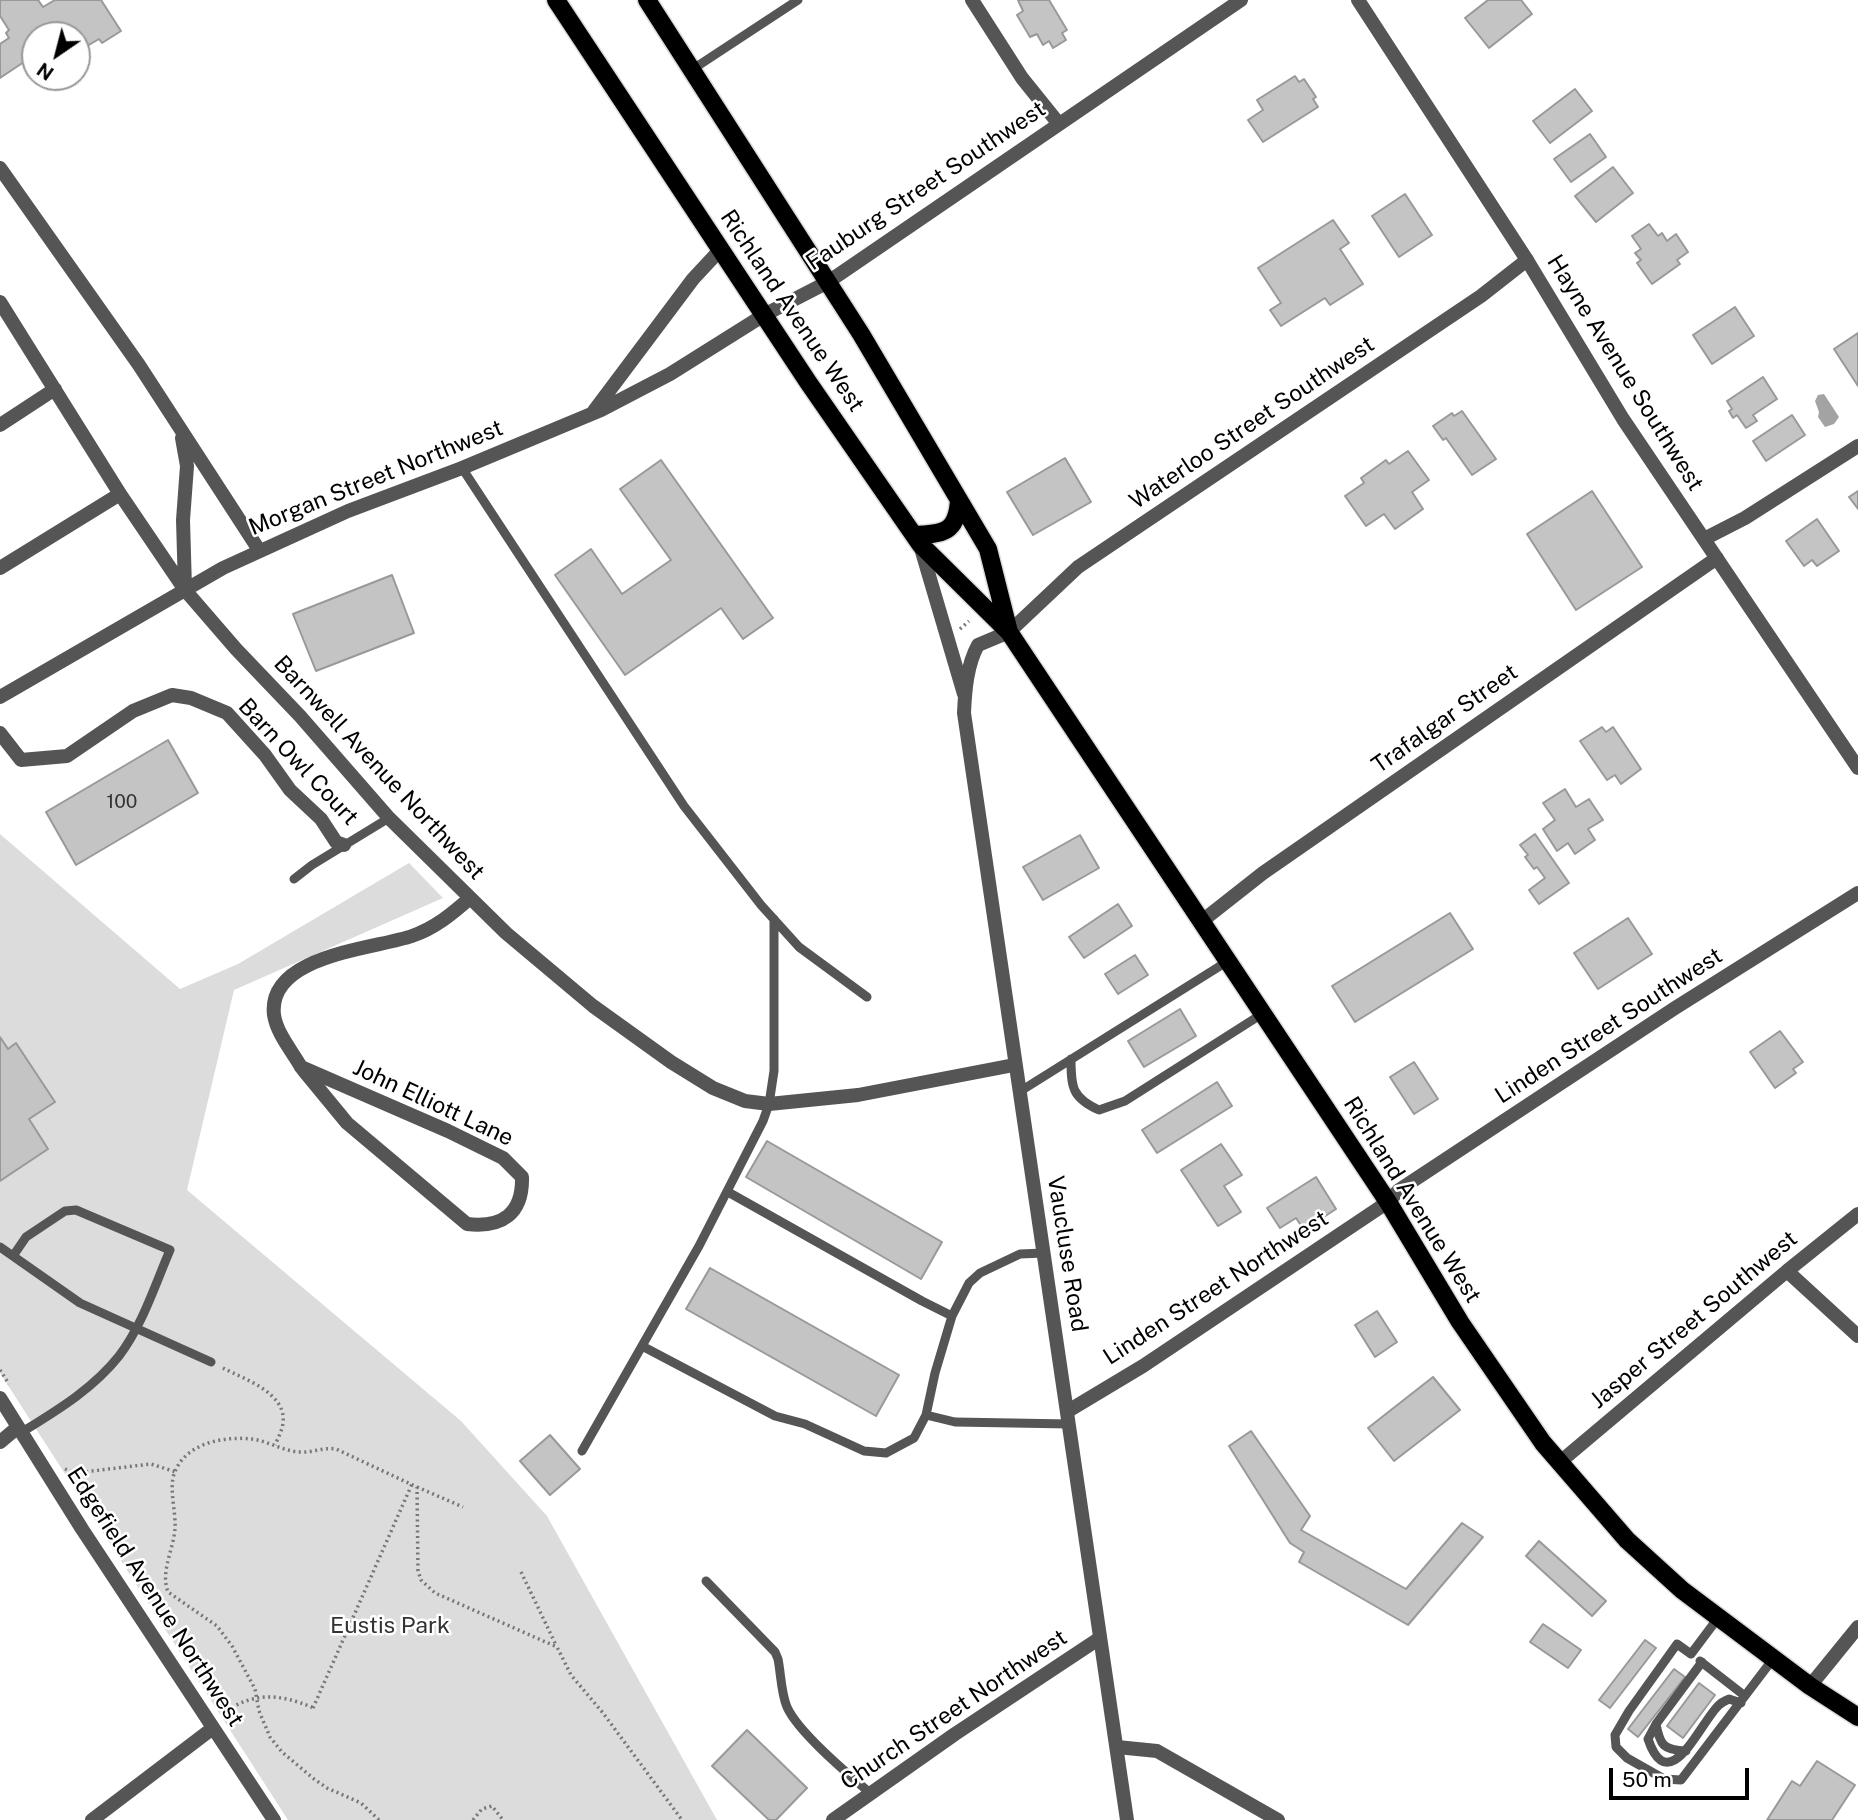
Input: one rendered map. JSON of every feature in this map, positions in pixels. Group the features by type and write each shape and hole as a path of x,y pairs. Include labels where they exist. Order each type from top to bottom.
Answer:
{"main road":[{"name":"Richland Avenue West","path":"556,0 720,250 917,539 1009,632 1388,1202 1460,1322 1543,1443 1627,1540 1682,1590 1810,1686 1858,1717"},
{"name":"Richland Avenue West","path":"647,0 828,282 960,500 988,549 1009,632"},
{"path":"917,539 947,530 958,515 960,500"}],"street":[{"path":"972,0 1022,78 1059,124"},
{"name":"Fauburg Street Southwest","path":"591,414 670,374 764,315 828,282 1241,0"},
{"name":"Hayne Avenue Southwest","path":"1357,0 1527,260 1623,419 1858,768"},
{"path":"0,167 5,187 173,416 259,550"},
{"path":"591,414 693,279 720,250"},
{"name":"Waterloo Street Southwest","path":"964,694 972,656 978,645 1009,632 1078,567 1481,296 1527,260"},
{"name":"Barnwell Avenue Northwest","path":"0,302 120,494 185,590 389,818 470,898 558,978 671,1062 729,1096 769,1104 858,1095 1014,1065"},
{"path":"0,425 55,389"},
{"name":"Morgan Street Northwest","path":"0,697 259,550 348,511 462,468 591,414"},
{"path":"173,416 183,440 187,466 183,520 185,590"},
{"path":"1704,539 1745,518 1858,446"},
{"path":"0,568 120,494"},
{"path":"917,539 964,694"},
{"name":"Trafalgar Street","path":"1202,921 1263,873 1717,558"},
{"name":"Vaucluse Road","path":"964,694 964,713 1014,1065 1069,1418 1127,1820"},
{"name":"Barn Owl Court","path":"0,733 21,760 67,756 133,711 172,695 191,698 227,713 265,755 290,790 321,819 336,842 344,845"},
{"name":"Linden Street Southwest","path":"1388,1202 1399,1190 1685,1002 1858,893"},
{"name":"John Elliott Lane","path":"301,1067 503,1158 522,1177 522,1190 516,1209 502,1221 485,1226 467,1224 347,1123 301,1067 277,1027 274,1012 276,995 286,982 316,961 425,931 448,918 470,898"},
{"name":"Linden Street Northwest","path":"1069,1418 1388,1202"},
{"name":"Jasper Street Southwest","path":"1560,1462 1787,1270 1858,1214"},
{"path":"1787,1270 1858,1336"},
{"name":"Edgefield Avenue Northwest","path":"0,1398 274,1820"},
{"path":"0,1442 20,1429"},
{"path":"1810,1686 1858,1627"},
{"name":"Church Street Northwest","path":"833,1820 1100,1638"},
{"path":"92,1820 211,1725"},
{"path":"1117,1748 1157,1751 1278,1820"}],"lane":[{"path":"693,69 798,0"},
{"path":"462,468 684,806 799,947 867,997"},
{"path":"294,879 389,818"},
{"path":"582,1451 728,1192 769,1104 774,1071 774,919"},
{"path":"1019,1091 1228,961"},
{"path":"1071,1059 1071,1087 1086,1104 1099,1110 1125,1101 1262,1014"},
{"path":"728,1192 953,1316"},
{"path":"13,1256 26,1237 65,1211 76,1210 170,1250 119,1356 66,1405 20,1429"},
{"path":"0,1247 80,1303 212,1362"},
{"path":"642,1346 775,1416 804,1423 864,1451 886,1453 914,1438 926,1415 935,1373 953,1316 969,1283 980,1273 1020,1254 1044,1253"},
{"path":"926,1415 955,1422 1069,1418"},
{"path":"706,1581 775,1652 786,1706 795,1720 837,1764 870,1793"},
{"path":"1691,1654 1718,1618"},
{"path":"1743,1700 1702,1662 1677,1644 1629,1711 1615,1735 1616,1747 1627,1758 1664,1779 1681,1780 1743,1700 1773,1659"},
{"path":"1702,1662 1656,1724 1648,1740 1652,1752 1660,1760 1673,1762 1686,1751 1718,1705 1728,1699 1743,1700"},
{"path":"1656,1724 1659,1739 1665,1747 1686,1751"}],"path":[{"path":"960,630 968,621"},
{"path":"212,1362 267,1391 277,1401 283,1424 275,1445"},
{"path":"0,1370 14,1391"},
{"path":"379,1820 361,1803 327,1788 314,1779 282,1752 270,1737 259,1711 255,1689 232,1646 217,1626 168,1592 165,1584 175,1531 173,1477 189,1452 202,1444 251,1439 301,1453 324,1447 336,1450 464,1507"},
{"path":"62,1466 75,1473 151,1464 176,1472"},
{"path":"414,1485 418,1571 426,1587 557,1647"},
{"path":"211,1725 231,1707 257,1698 278,1697 314,1709 414,1485"},
{"path":"521,1572 571,1675 603,1713 682,1820"},
{"path":"473,1820 482,1809 492,1805 503,1820"}],"green space":[{"name":"Eustis Park","path":"0,834 180,989 238,964 409,863 443,898 234,990 187,1190 461,1421 547,1516 717,1820 288,1820 0,1373"}],"shaded area":[{"path":"1824,394 1839,417 1834,424 1825,427 1818,417 1815,401 1818,395"}],"building":[{"path":"0,0 38,0 43,7 55,0 101,0 121,31 102,43 99,39 91,44 91,21 21,21 21,64 0,78 0,44 9,38 6,33 9,30 0,16"},
{"path":"1018,0 1049,0 1067,30 1062,33 1066,40 1053,48 1049,41 1043,45 1037,34 1030,37 1017,15 1023,11"},
{"path":"1488,0 1521,0 1532,14 1489,48 1465,18"},
{"path":"1295,76 1299,82 1304,79 1316,97 1313,99 1318,107 1263,142 1248,120 1263,110 1257,100"},
{"path":"1575,89 1592,111 1550,143 1533,121"},
{"path":"1590,134 1606,157 1571,182 1554,159"},
{"path":"1613,167 1633,193 1596,222 1575,196"},
{"path":"1405,194 1432,235 1399,257 1372,216"},
{"path":"1333,220 1349,243 1340,249 1363,284 1330,305 1325,298 1281,326 1270,310 1281,303 1258,268"},
{"path":"1649,224 1658,236 1662,233 1667,241 1676,234 1688,252 1677,260 1680,264 1652,284 1637,263 1641,260 1635,253 1641,249 1632,236"},
{"path":"1735,307 1754,336 1712,364 1693,335"},
{"path":"1858,333 1858,386 1834,349"},
{"path":"1763,377 1777,399 1753,415 1757,421 1746,428 1737,415 1733,418 1727,401"},
{"path":"1462,411 1496,459 1472,475 1446,438 1443,440 1433,426 1452,413 1454,416"},
{"path":"1792,415 1805,435 1766,461 1753,441"},
{"path":"1408,451 1429,480 1412,492 1423,509 1395,529 1384,514 1366,526 1345,496 1364,483 1361,478 1386,460 1389,464"},
{"path":"1065,458 1091,502 1033,535 1007,492"},
{"path":"661,460 773,618 743,639 721,608 625,675 555,575 591,549 622,594 671,560 620,489"},
{"path":"1592,491 1642,567 1576,610 1527,534"},
{"path":"1858,491 1858,509 1849,497"},
{"path":"1817,519 1839,551 1817,566 1812,560 1804,566 1786,541"},
{"path":"392,575 414,633 316,671 293,614"},
{"path":"1602,727 1606,732 1613,727 1641,769 1621,784 1615,775 1607,780 1580,741"},
{"path":"168,740 198,793 76,865 46,812"},
{"path":"1565,789 1576,807 1589,799 1603,820 1588,829 1595,840 1575,854 1568,843 1557,851 1543,829 1555,820 1543,803"},
{"path":"1535,834 1569,883 1539,904 1529,890 1545,878 1537,867 1534,869 1520,845"},
{"path":"1080,835 1099,868 1043,900 1023,867"},
{"path":"1118,904 1132,926 1084,958 1069,937"},
{"path":"1450,913 1473,949 1355,1022 1332,986"},
{"path":"1628,918 1652,954 1598,989 1574,953"},
{"path":"1135,955 1148,975 1118,994 1105,974"},
{"path":"1180,1009 1196,1036 1144,1067 1128,1041"},
{"path":"1780,1031 1803,1062 1793,1069 1796,1073 1775,1088 1750,1052"},
{"path":"0,1037 8,1049 16,1043 55,1102 29,1119 48,1149 0,1181"},
{"path":"1414,1062 1438,1099 1414,1114 1390,1077"},
{"path":"1217,1082 1232,1106 1157,1153 1142,1130"},
{"path":"767,1141 942,1242 921,1279 746,1177"},
{"path":"1221,1144 1242,1175 1224,1186 1241,1212 1218,1226 1181,1170"},
{"path":"1316,1177 1336,1209 1304,1230 1296,1218 1280,1228 1267,1208"},
{"path":"710,1268 899,1375 876,1416 686,1309"},
{"path":"1377,1311 1397,1342 1375,1357 1355,1325"},
{"path":"1433,1377 1460,1410 1394,1461 1368,1428"},
{"path":"1251,1431 1310,1516 1301,1530 1406,1589 1462,1523 1483,1537 1408,1625 1299,1562 1304,1552 1290,1543 1229,1446"},
{"path":"550,1435 580,1469 550,1495 520,1461"},
{"path":"1539,1541 1606,1601 1592,1616 1526,1556"},
{"path":"1543,1624 1581,1650 1568,1668 1530,1642"},
{"path":"1645,1640 1656,1648 1610,1708 1599,1700"},
{"path":"1674,1669 1685,1677 1638,1737 1628,1729"},
{"path":"1699,1683 1715,1695 1683,1738 1667,1726"},
{"path":"747,1730 807,1788 776,1820 769,1820 712,1766"},
{"path":"1817,1761 1855,1785 1832,1820 1767,1820 1792,1781 1800,1786"}]}
